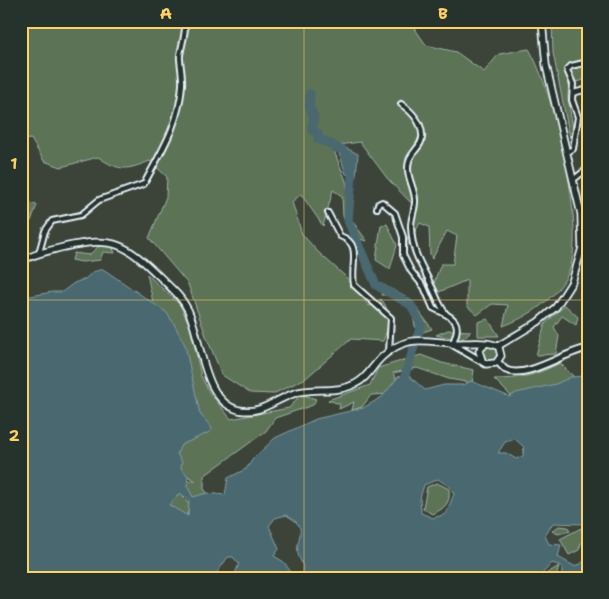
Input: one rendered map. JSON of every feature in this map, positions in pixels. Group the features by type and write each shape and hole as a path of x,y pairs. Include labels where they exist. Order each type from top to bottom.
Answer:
{"main road":[{"path":"498,346 545,317 560,301 572,282 581,254 583,234 581,214 546,65 542,21"},
{"path":"21,262 39,253 102,241 120,246 136,254 183,301 192,318 213,390 225,403 238,410 258,410 296,393 353,385 367,376 389,352 416,340 434,340 452,344 484,345 491,343 498,346 501,354 498,362 490,365 452,344"},
{"path":"482,361 479,355 484,345"}],"street":[{"path":"39,253 45,231 52,221 81,215 99,200 144,184 170,139 176,119 182,85 182,66 179,57 185,39 185,21"},
{"path":"567,152 572,150 577,134 578,117 573,104 572,84 567,74 568,68 588,62"},
{"path":"573,93 588,89"},
{"path":"400,104 414,113 422,134 421,143 409,160 408,175 415,200 411,225 414,251 419,265 435,293 438,304 457,324 458,332 452,344"},
{"path":"573,180 588,168"},
{"path":"377,208 378,204 382,202 395,213 403,238 403,255 411,271 424,287 433,308 446,314"},
{"path":"328,213 340,236 348,238 353,244 354,285 391,318 389,352"},
{"path":"498,362 506,370 525,370 566,354 588,348"}],"green space":[{"path":"21,21 402,21 411,23 426,45 456,52 484,72 499,54 529,49 548,94 565,158 574,223 573,250 569,271 558,290 550,298 532,312 513,322 503,326 508,305 492,304 477,315 467,306 467,280 439,292 434,282 441,264 453,264 457,236 447,231 432,259 430,254 429,227 420,223 405,250 415,207 387,178 360,142 332,146 346,181 350,218 367,241 351,237 343,216 342,196 333,190 323,226 301,194 292,202 302,234 317,251 346,277 369,306 381,299 388,314 388,325 385,335 383,341 351,339 306,378 273,394 250,393 222,375 188,284 149,238 166,197 167,177 150,161 124,168 112,165 98,157 61,167 44,161 31,139 21,140"},
{"path":"552,21 588,21 588,56 579,65 584,70 584,80 577,82 569,76 568,98 574,135 570,138 553,53"},
{"path":"21,200 37,205 31,221 21,218"},
{"path":"387,224 397,245 390,269 376,260 381,225"},
{"path":"99,246 112,246 115,253 103,252 100,260 82,262 72,260 74,253 89,255"},
{"path":"147,274 180,305 190,326 201,376 209,392 231,419 289,408 301,394 316,399 313,405 275,418 266,431 204,476 204,489 214,501 196,504 178,490 176,481 196,481 181,472 172,453 150,301 153,302"},
{"path":"384,285 411,300 432,329 417,334 411,308 391,295 382,295"},
{"path":"565,305 578,317 576,325 562,316 554,327 559,336 556,354 536,355 545,324"},
{"path":"488,319 499,336 478,336 478,322"},
{"path":"448,330 471,331 461,340 436,335"},
{"path":"490,347 495,349 497,354 495,359 490,361 485,359 483,354 485,349"},
{"path":"421,355 442,363 474,370 472,383 449,379 417,368 393,373 396,379 391,394 371,395 362,407 352,410 354,402 339,409 340,404 328,400 370,385 378,368"},
{"path":"560,363 575,378 544,400 511,396 494,379 529,376"},
{"path":"437,483 449,489 449,498 443,508 432,514 423,508 427,487"},
{"path":"179,492 190,506 187,515 168,511 168,501"},
{"path":"559,526 568,527 570,531 558,534 552,531"},
{"path":"581,528 583,537 579,550 569,555 560,539"},
{"path":"559,566 556,578 547,578 546,574"}],"water":[{"path":"342,146 358,154 356,176 346,174 338,150"},
{"path":"103,269 166,312 185,345 200,414 212,428 210,432 181,445 177,454 182,462 181,468 188,476 187,486 193,497 207,493 225,495 228,478 246,469 253,459 275,438 316,419 363,408 382,397 398,377 407,374 425,390 444,385 463,385 471,381 510,397 516,393 556,384 571,377 587,376 588,420 586,420 582,429 586,430 588,422 588,527 584,524 553,523 545,536 549,544 561,545 558,557 574,566 581,564 588,556 588,578 562,578 562,566 552,563 542,574 544,578 233,578 239,564 233,557 228,557 213,578 21,578 21,298 62,292 74,283 85,279 93,272","holes":["515,439 524,447 523,456 516,459 506,453 498,453 505,442","438,479 450,487 454,494 446,514 433,518 421,513 420,498 424,485","180,493 189,500 188,516 169,505","286,515 294,520 300,528 298,554 303,566 302,573 292,574 284,562 274,556 279,549 269,526 275,518"]},
{"path":"588,527 588,545 584,540"}],"waterway":[{"path":"310,94 309,106 314,117 312,130 318,134 318,139 331,144 335,148 342,149"},
{"path":"352,175 348,221 376,285 411,305 421,325 405,375"}]}
